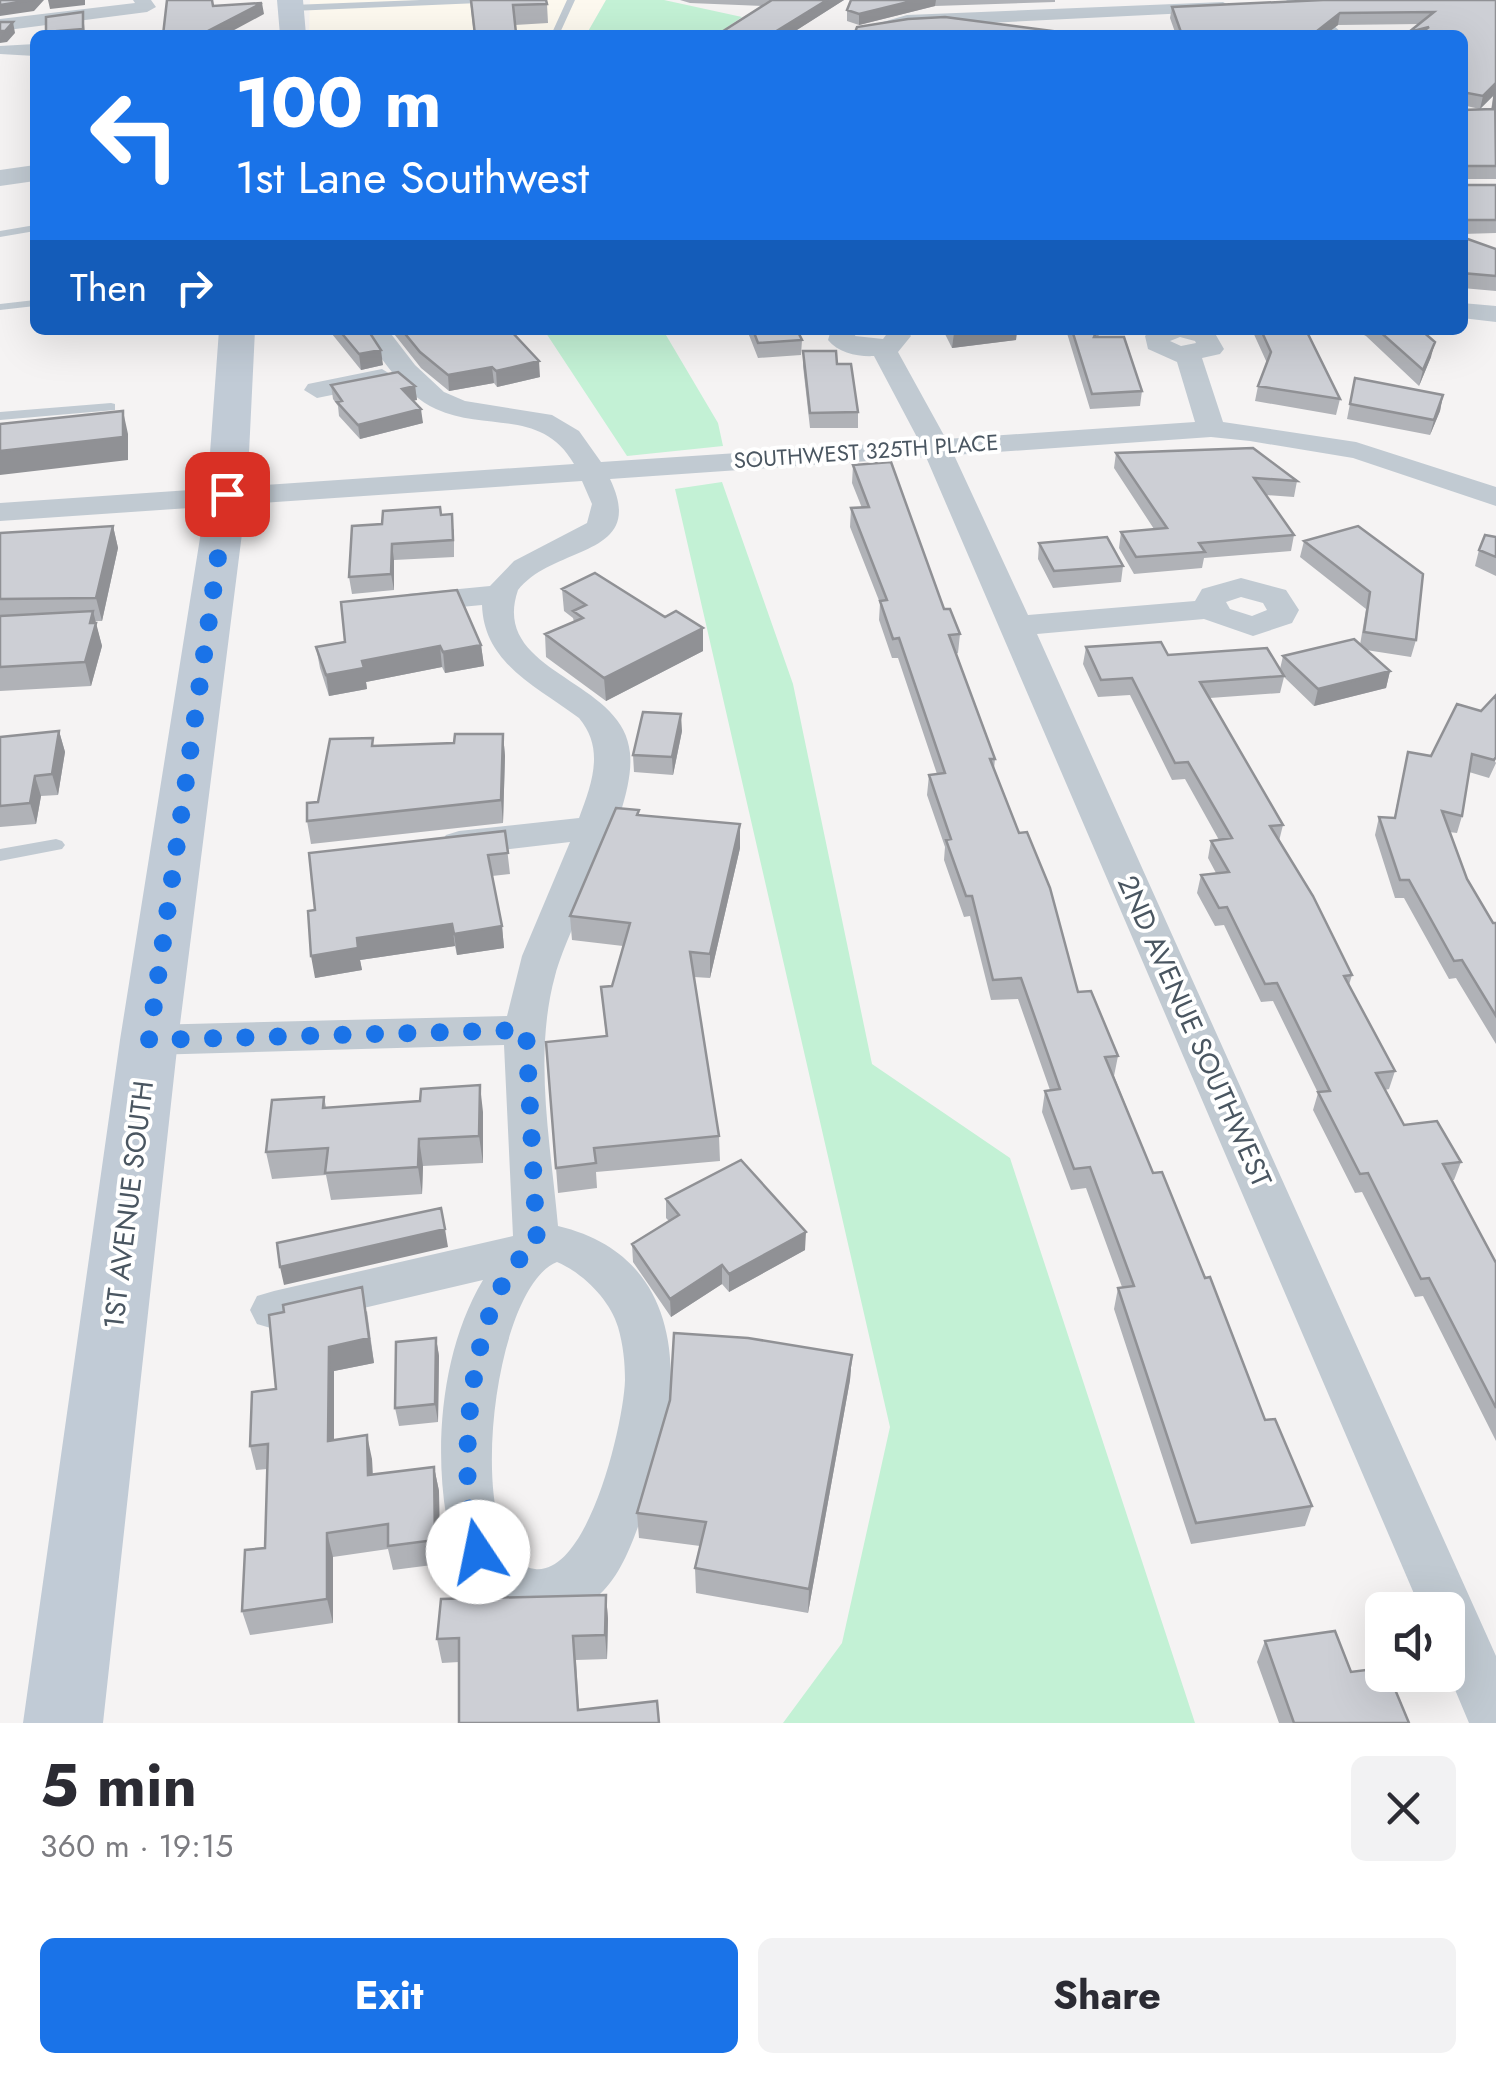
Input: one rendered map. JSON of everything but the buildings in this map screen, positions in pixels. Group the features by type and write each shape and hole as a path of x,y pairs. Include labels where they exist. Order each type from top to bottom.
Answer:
{"main road":[{"path":"291,4 293,30"},
{"name":"1ST AVENUE SOUTH","path":"63,1723 149,1040 227,494 237,335"}],"street":[{"path":"882,0 907,21"},
{"path":"1291,3 1332,2"},
{"path":"1291,3 1327,30"},
{"path":"0,25 145,4 145,30"},
{"path":"868,30 907,21 1240,6"},
{"path":"1121,12 1137,30"},
{"path":"6,50 30,50"},
{"path":"0,178 30,174"},
{"path":"1468,311 1496,314"},
{"path":"1468,330 1496,332"},
{"path":"274,1310 531,1248 573,1248 614,1279 646,1332 650,1372 640,1446 603,1544 588,1569 572,1583 534,1594 514,1592 486,1568 473,1534 466,1466 475,1370 502,1290 531,1248 526,1030 541,954 611,772 610,740 597,717 539,676 511,648 498,623 500,594 516,574 585,539 604,522 607,504 568,434 555,423 453,407 431,396 379,335"},
{"name":"2ND AVENUE SOUTHWEST","path":"841,335 846,344 888,339 1496,1720"},
{"path":"1182,338 1212,428"},
{"path":"317,390 409,372"},
{"name":"SOUTHWEST 325TH PLACE","path":"0,512 1212,428 1282,434 1378,452 1496,498"},
{"path":"385,605 500,594"},
{"path":"1017,626 1212,609"},
{"path":"430,846 590,828"},
{"path":"149,1040 526,1030"}],"lane":[{"path":"291,4 479,0"},
{"path":"557,30 572,0"},
{"path":"0,234 30,229"},
{"path":"0,307 30,304"},
{"path":"0,416 111,407"},
{"path":"0,855 56,846"}],"shaded area":[{"path":"310,0 606,0 589,30 309,30"}],"green space":[{"path":"606,0 664,0 742,17 723,30 589,30"},
{"path":"547,335 666,335 718,423 723,446 627,456"},
{"path":"722,482 793,684 872,1064 1010,1158 1195,1723 783,1723 842,1643 890,1427 675,489"}],"route":[{"path":"227,494 149,1040 526,1030 527,1111 537,1244 524,1252 502,1290 475,1370 466,1466 478,1552"}]}
